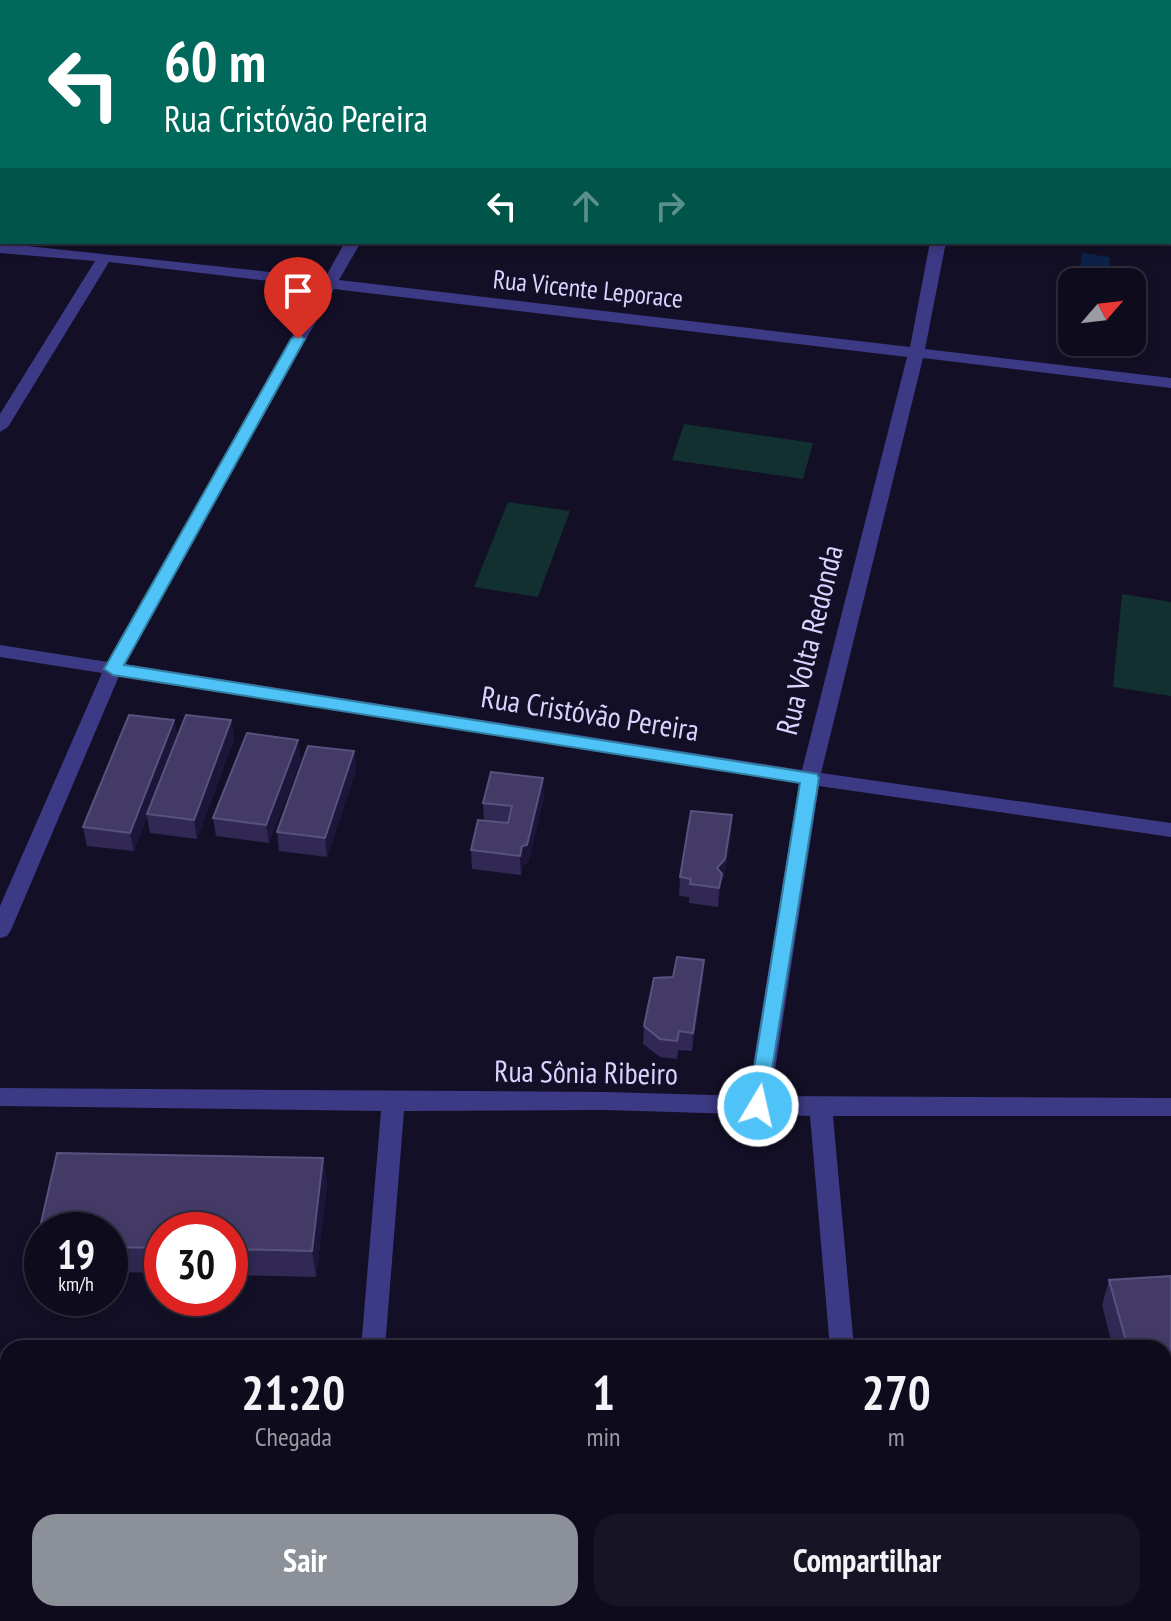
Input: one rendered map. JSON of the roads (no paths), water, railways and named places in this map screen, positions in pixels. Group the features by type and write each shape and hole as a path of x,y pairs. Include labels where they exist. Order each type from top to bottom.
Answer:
{"street":[{"path":"0,930 113,669 352,244"},
{"name":"Rua Volta Redonda","path":"758,1106 810,778 917,350 938,244"},
{"name":"Rua Vicente Leporace","path":"0,248 105,257 917,350 1171,383"},
{"path":"0,427 105,257"},
{"name":"Rua Cristóvão Pereira","path":"0,651 810,778 1171,830"},
{"name":"Rua Sônia Ribeiro","path":"0,1097 393,1102 605,1101 821,1107 1171,1107"},
{"path":"374,1340 393,1102"},
{"path":"821,1107 841,1340"}],"water":[{"path":"1082,253 1110,257 1109,268 1080,268"}]}
